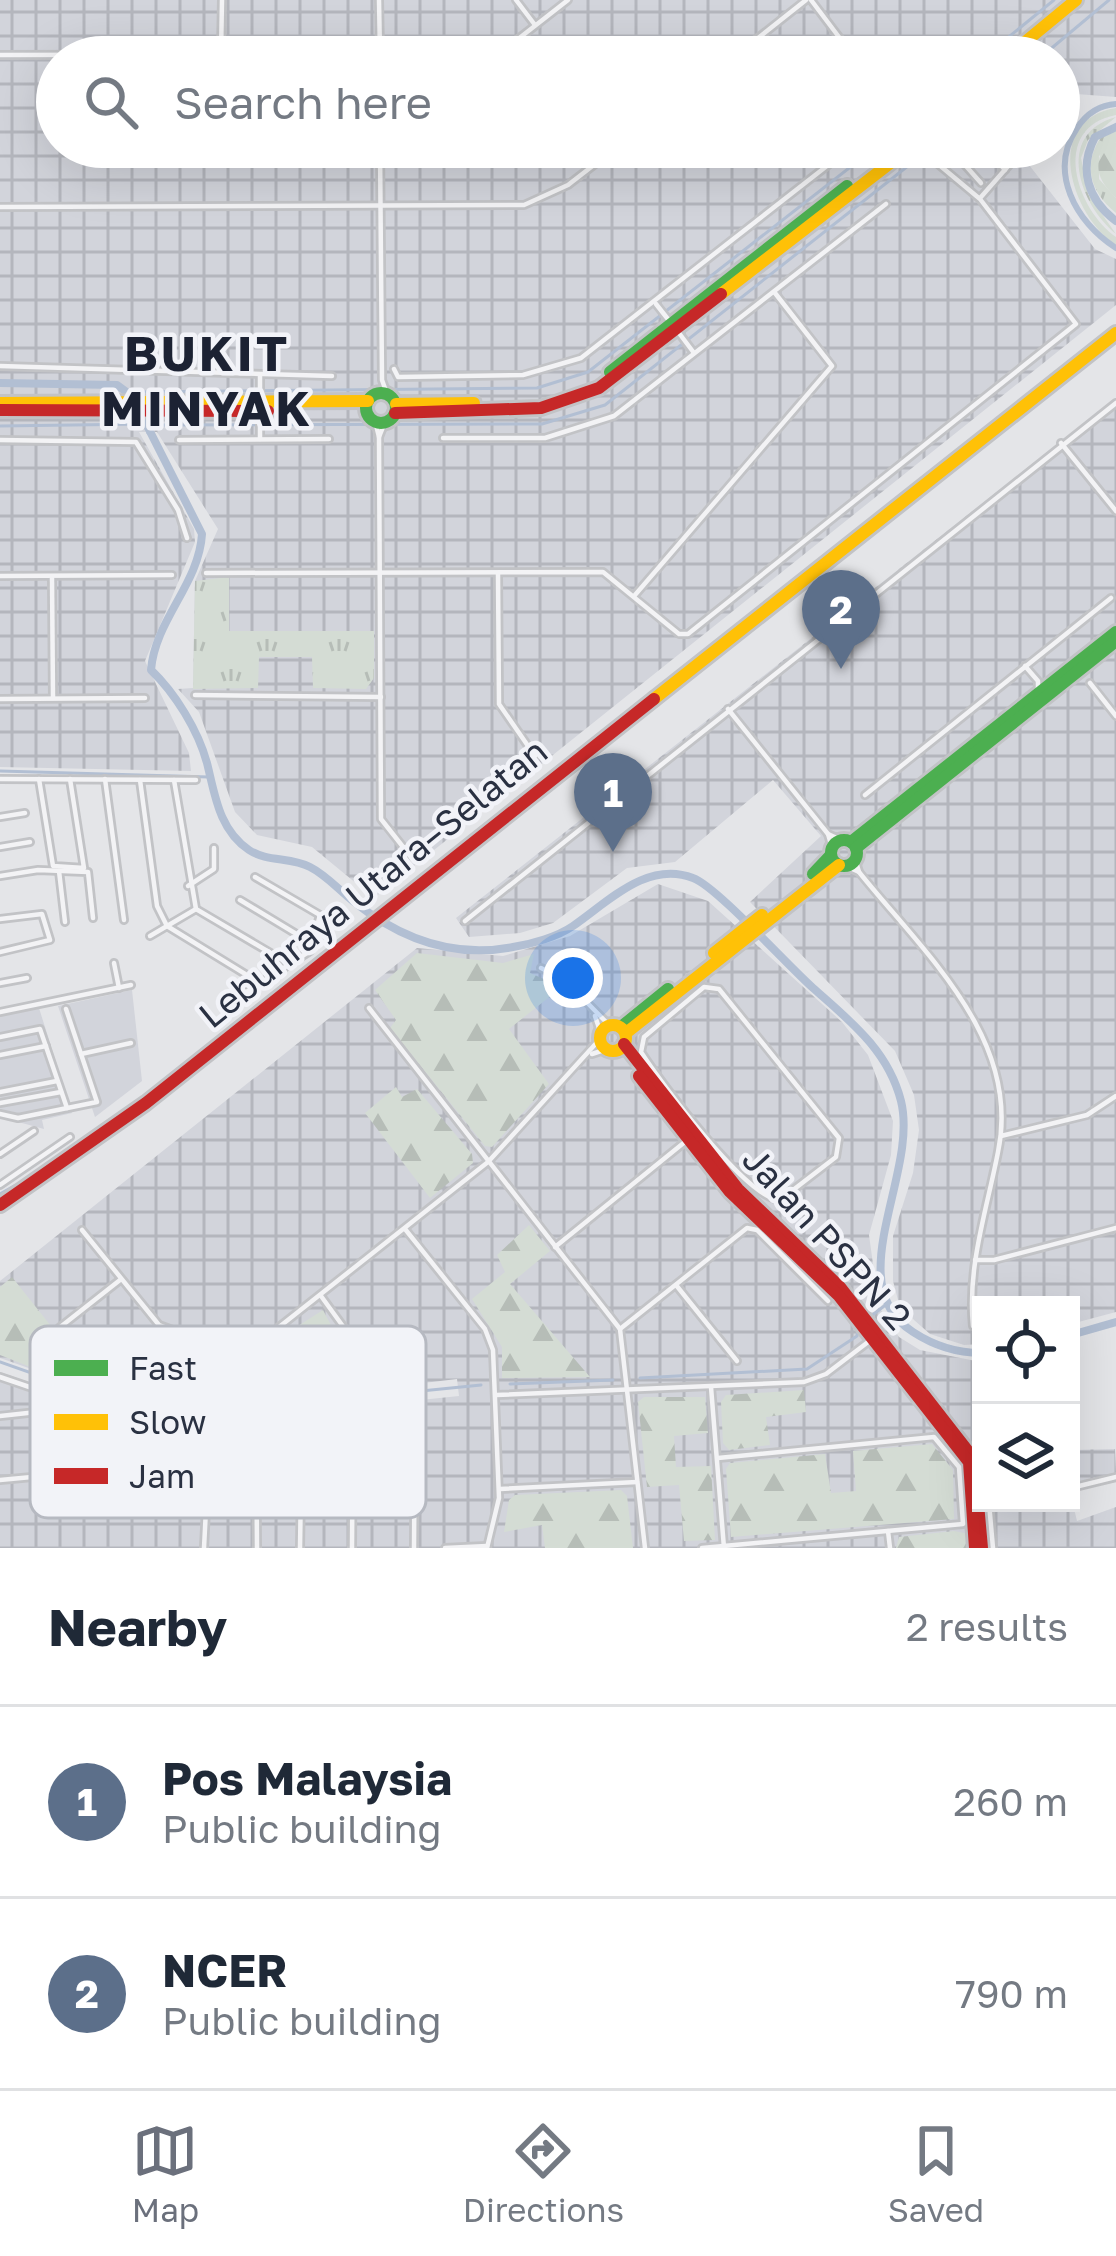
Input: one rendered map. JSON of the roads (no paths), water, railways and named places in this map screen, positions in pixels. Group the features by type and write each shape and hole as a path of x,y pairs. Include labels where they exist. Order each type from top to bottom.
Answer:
{"main road":[{"path":"1037,36 1080,0"},
{"path":"673,326 872,168"},
{"path":"0,407 540,402 595,384 898,168"},
{"name":"Lebuhraya Utara–Selatan","path":"0,1209 379,922 1116,336"},
{"path":"844,853 1042,686 1116,632"},
{"path":"613,1038 1116,641"},
{"path":"613,1038 669,1005 738,938"},
{"name":"Jalan PSPN 2","path":"613,1038 738,1189 840,1287 969,1462 979,1548"},
{"name":"Jalan PSPN 2","path":"696,1135 730,1192 800,1264 839,1296 972,1457"},
{"name":"Jalan PSPN 2","path":"979,1548 985,1512"}],"street":[{"path":"221,36 222,0"},
{"path":"380,0 380,36"},
{"path":"516,0 536,25"},
{"path":"522,36 568,0"},
{"path":"762,36 809,0 837,36"},
{"path":"0,55 36,55"},
{"path":"380,168 381,822 411,856 535,756 499,704 498,574"},
{"path":"0,207 524,205 568,185 590,168"},
{"path":"394,369 398,377 547,371 581,358 825,168"},
{"path":"206,573 606,573 679,634 688,634 1076,325 980,199 945,168"},
{"path":"968,168 981,183"},
{"path":"980,199 1005,170"},
{"path":"443,438 545,438 614,416 886,204"},
{"path":"635,595 832,366 774,291"},
{"path":"656,304 693,352"},
{"path":"0,366 332,376"},
{"path":"260,376 260,440"},
{"path":"465,921 1116,403"},
{"path":"1071,455 1073,434"},
{"path":"0,440 130,439 146,451 189,530 187,538"},
{"path":"179,440 329,439"},
{"path":"1061,443 1116,511"},
{"path":"1050,452 1071,455"},
{"path":"0,576 172,574"},
{"path":"52,575 52,698"},
{"path":"865,795 1111,598"},
{"path":"1090,683 1091,661"},
{"path":"1025,666 1042,686"},
{"path":"1070,677 1090,683 1116,716"},
{"path":"195,695 381,697"},
{"path":"0,699 145,698"},
{"path":"728,709 983,1032 1002,1123 975,1260 973,1296"},
{"path":"0,778 196,780"},
{"path":"39,778 65,922"},
{"path":"70,779 93,918"},
{"path":"105,779 124,920"},
{"path":"140,779 157,906 167,926 260,983"},
{"path":"174,780 188,886 196,909 290,965"},
{"path":"0,817 25,813"},
{"path":"0,847 30,842"},
{"path":"188,886 214,869 214,848"},
{"path":"0,876 56,868 86,870"},
{"path":"245,993 313,944 319,911 255,877"},
{"path":"241,900 313,944"},
{"path":"150,936 196,909"},
{"path":"0,920 42,914 48,944 0,952"},
{"path":"114,963 119,988"},
{"path":"281,1326 488,1162 541,1101 613,1038 565,980 541,968"},
{"path":"0,983 27,978"},
{"path":"0,1012 131,985"},
{"path":"704,986 719,988 840,1142 836,1157 782,1198 767,1199 696,1135 641,1052 644,1037 669,1005 704,986"},
{"path":"369,1008 620,1330 645,1548"},
{"path":"0,1114 18,1118 97,1102 66,1010"},
{"path":"0,1036 40,1028 67,1108"},
{"path":"81,1054 130,1043"},
{"path":"0,1055 46,1046"},
{"path":"0,1092 57,1081"},
{"path":"0,1103 61,1092"},
{"path":"1001,1136 1087,1115 1116,1096"},
{"path":"1002,1123 1018,1133"},
{"path":"0,1154 34,1131"},
{"path":"999,1148 1018,1133"},
{"path":"555,1247 696,1135"},
{"path":"1,1182 70,1137"},
{"path":"620,1330 747,1228 757,1230 800,1264 828,1301"},
{"path":"975,1260 991,1261 1116,1228"},
{"path":"405,1229 485,1329 493,1350 500,1490 487,1547 445,1548"},
{"path":"82,1230 162,1326"},
{"path":"979,1242 991,1261"},
{"path":"973,1273 991,1261"},
{"path":"61,1326 120,1280"},
{"path":"676,1285 737,1361"},
{"path":"321,1296 343,1326"},
{"path":"496,1395 812,1381 874,1337"},
{"path":"0,1377 30,1388"},
{"path":"711,1387 723,1547"},
{"path":"0,1417 30,1413"},
{"path":"702,1548 964,1524 959,1467 934,1437 718,1458"},
{"path":"0,1480 30,1477"},
{"path":"1080,1486 1116,1477"},
{"path":"500,1490 637,1483"},
{"path":"987,1512 993,1548"},
{"path":"203,1548 205,1518"},
{"path":"257,1518 257,1548"},
{"path":"300,1518 300,1548"},
{"path":"414,1518 414,1548"},
{"path":"888,1531 890,1548"}],"waterway":[{"path":"1010,36 1054,0"},
{"path":"1066,36 1109,0"},
{"path":"1080,124 1099,108 1116,104"},
{"path":"1116,127 1095,137 1087,161 1093,194 1116,221"},
{"path":"130,392 537,388 588,372 849,168"},
{"path":"148,433 155,425 542,424 605,405 905,168"},
{"path":"1065,168 1078,210 1116,248"},
{"path":"0,383 117,385 132,396 202,534 193,569 160,635 151,670 192,725 220,811 239,842 256,854 310,867 371,914 408,935 469,950 513,947 552,937 644,879 676,874 704,884 854,1025 887,1066 901,1101 904,1130 881,1257 882,1286 892,1311 913,1332 945,1347 972,1352"},
{"path":"0,426 145,424"},
{"path":"0,771 209,777"},
{"path":"0,1194 14,1186"},
{"path":"870,1317 888,1303"},
{"path":"1080,1332 1116,1322"},
{"path":"640,1378 807,1369 857,1336 858,1328"},
{"path":"0,1362 30,1373"},
{"path":"510,1384 613,1380"},
{"path":"426,1390 481,1385"}],"place":[{"name":"NCER","path":"841,669"},
{"name":"Pos Malaysia","path":"613,852"}],"district":[{"name":"BUKIT MINYAK","path":"207,382"}]}
